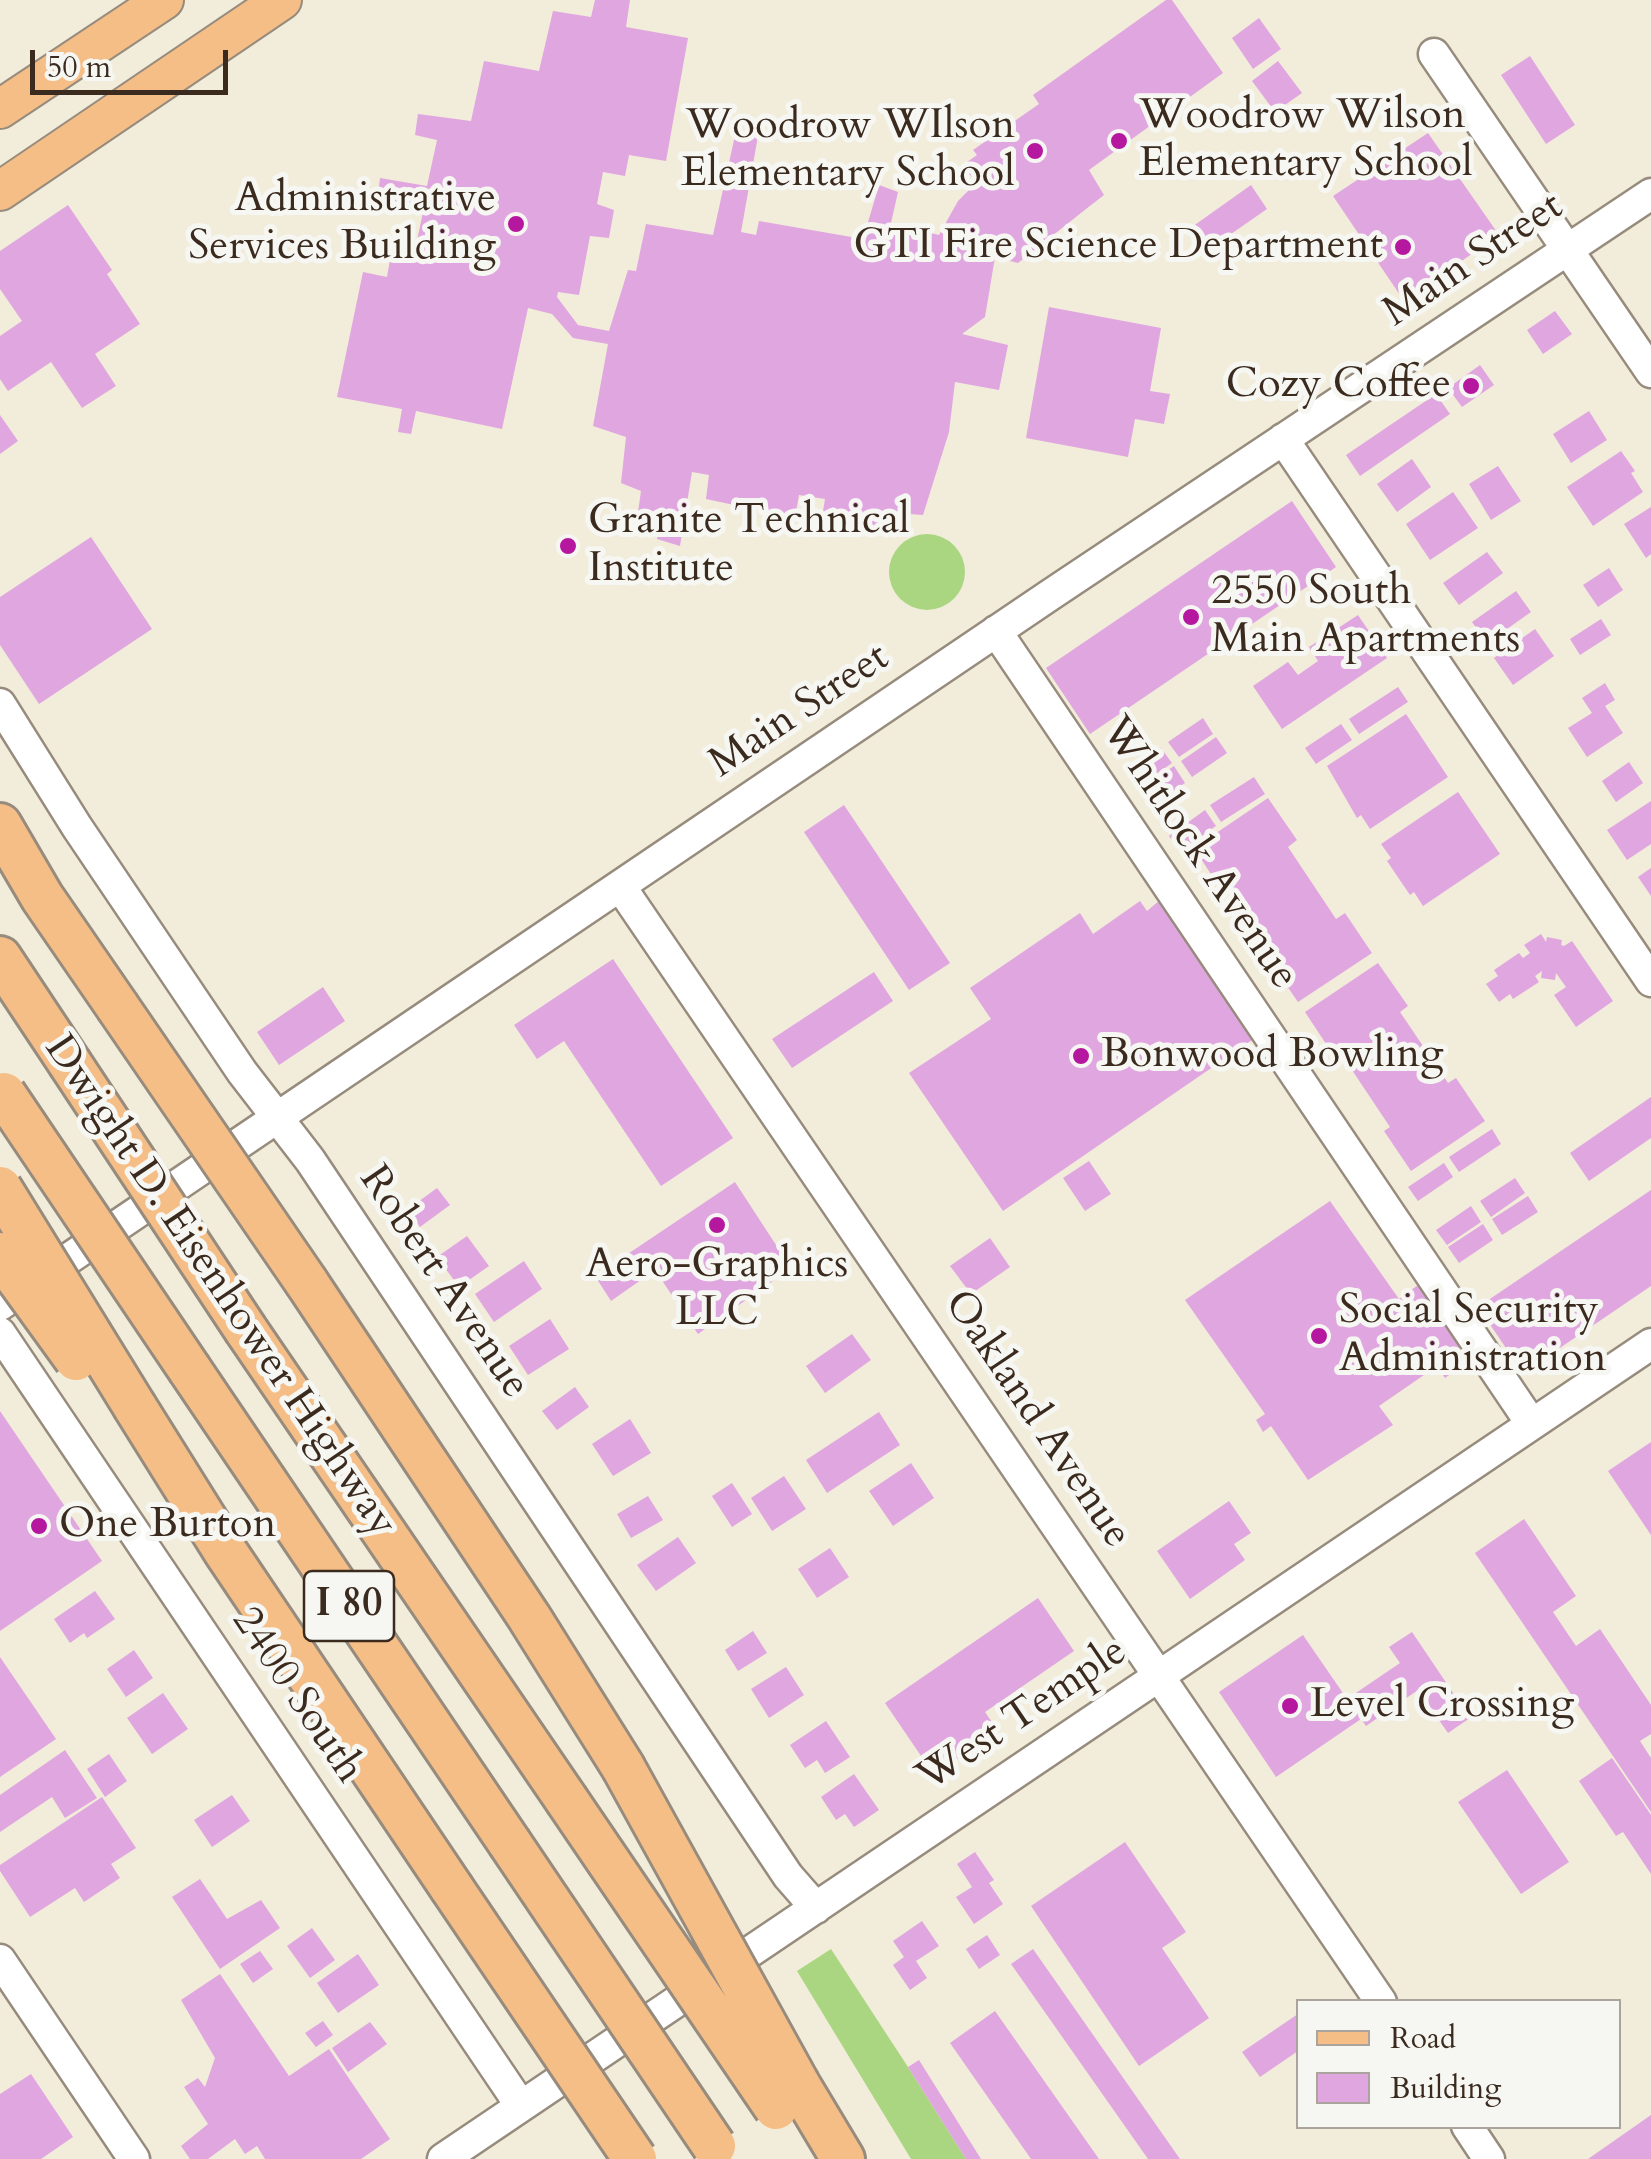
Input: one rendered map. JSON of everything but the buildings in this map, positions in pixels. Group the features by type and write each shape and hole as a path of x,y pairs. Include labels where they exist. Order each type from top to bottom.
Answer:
{"highway":[{"path":"0,825 42,897 307,1283 529,1617 623,1767 787,2096 843,2159"},
{"name":"Dwight D. Eisenhower Highway","path":"0,958 246,1330 566,1799 787,2096 812,2159"},
{"name":"Dwight D. Eisenhower Highway","path":"2,1091 718,2152"},
{"path":"0,1188 127,1412"},
{"path":"0,1254 127,1412 225,1551 635,2159"}],"main road":[{"path":"0,109 164,0"},
{"path":"0,190 282,0"}],"street":[{"path":"1434,54 1651,372"},
{"name":"Main Street","path":"0,1305 996,631 1651,194"},
{"path":"1283,439 1651,981"},
{"name":"Whitlock Avenue","path":"996,631 1531,1424"},
{"name":"Robert Avenue","path":"0,704 77,827 242,1072 310,1160 788,1876 816,1908"},
{"name":"Oakland Avenue","path":"620,886 1380,1999"},
{"name":"2400 South","path":"0,1334 521,2106"},
{"name":"West Temple","path":"444,2159 1651,1344"},
{"path":"0,1960 134,2159"},
{"path":"1469,2129 1489,2159"}],"green space":[{"path":"927,534 954,545 965,572 954,599 927,610 900,599 889,572 900,545"},
{"path":"831,1949 966,2159 911,2159 797,1971"}],"place":[{"name":"Woodrow Wilson Elementary School","path":"1119,141"},
{"name":"Woodrow WIlson Elementary School","path":"1035,151"},
{"name":"Administrative Services Building","path":"516,224"},
{"name":"GTI Fire Science Department","path":"1403,247"},
{"name":"Cozy Coffee","path":"1471,386"},
{"name":"Granite Technical Institute","path":"568,546"},
{"name":"2550 South Main Apartments","path":"1191,617"},
{"name":"Bonwood Bowling","path":"1081,1056"},
{"name":"Aero-Graphics LLC","path":"717,1225"},
{"name":"Social Security Administration","path":"1319,1336"},
{"name":"One Burton","path":"39,1526"},
{"name":"Level Crossing","path":"1290,1706"}]}
